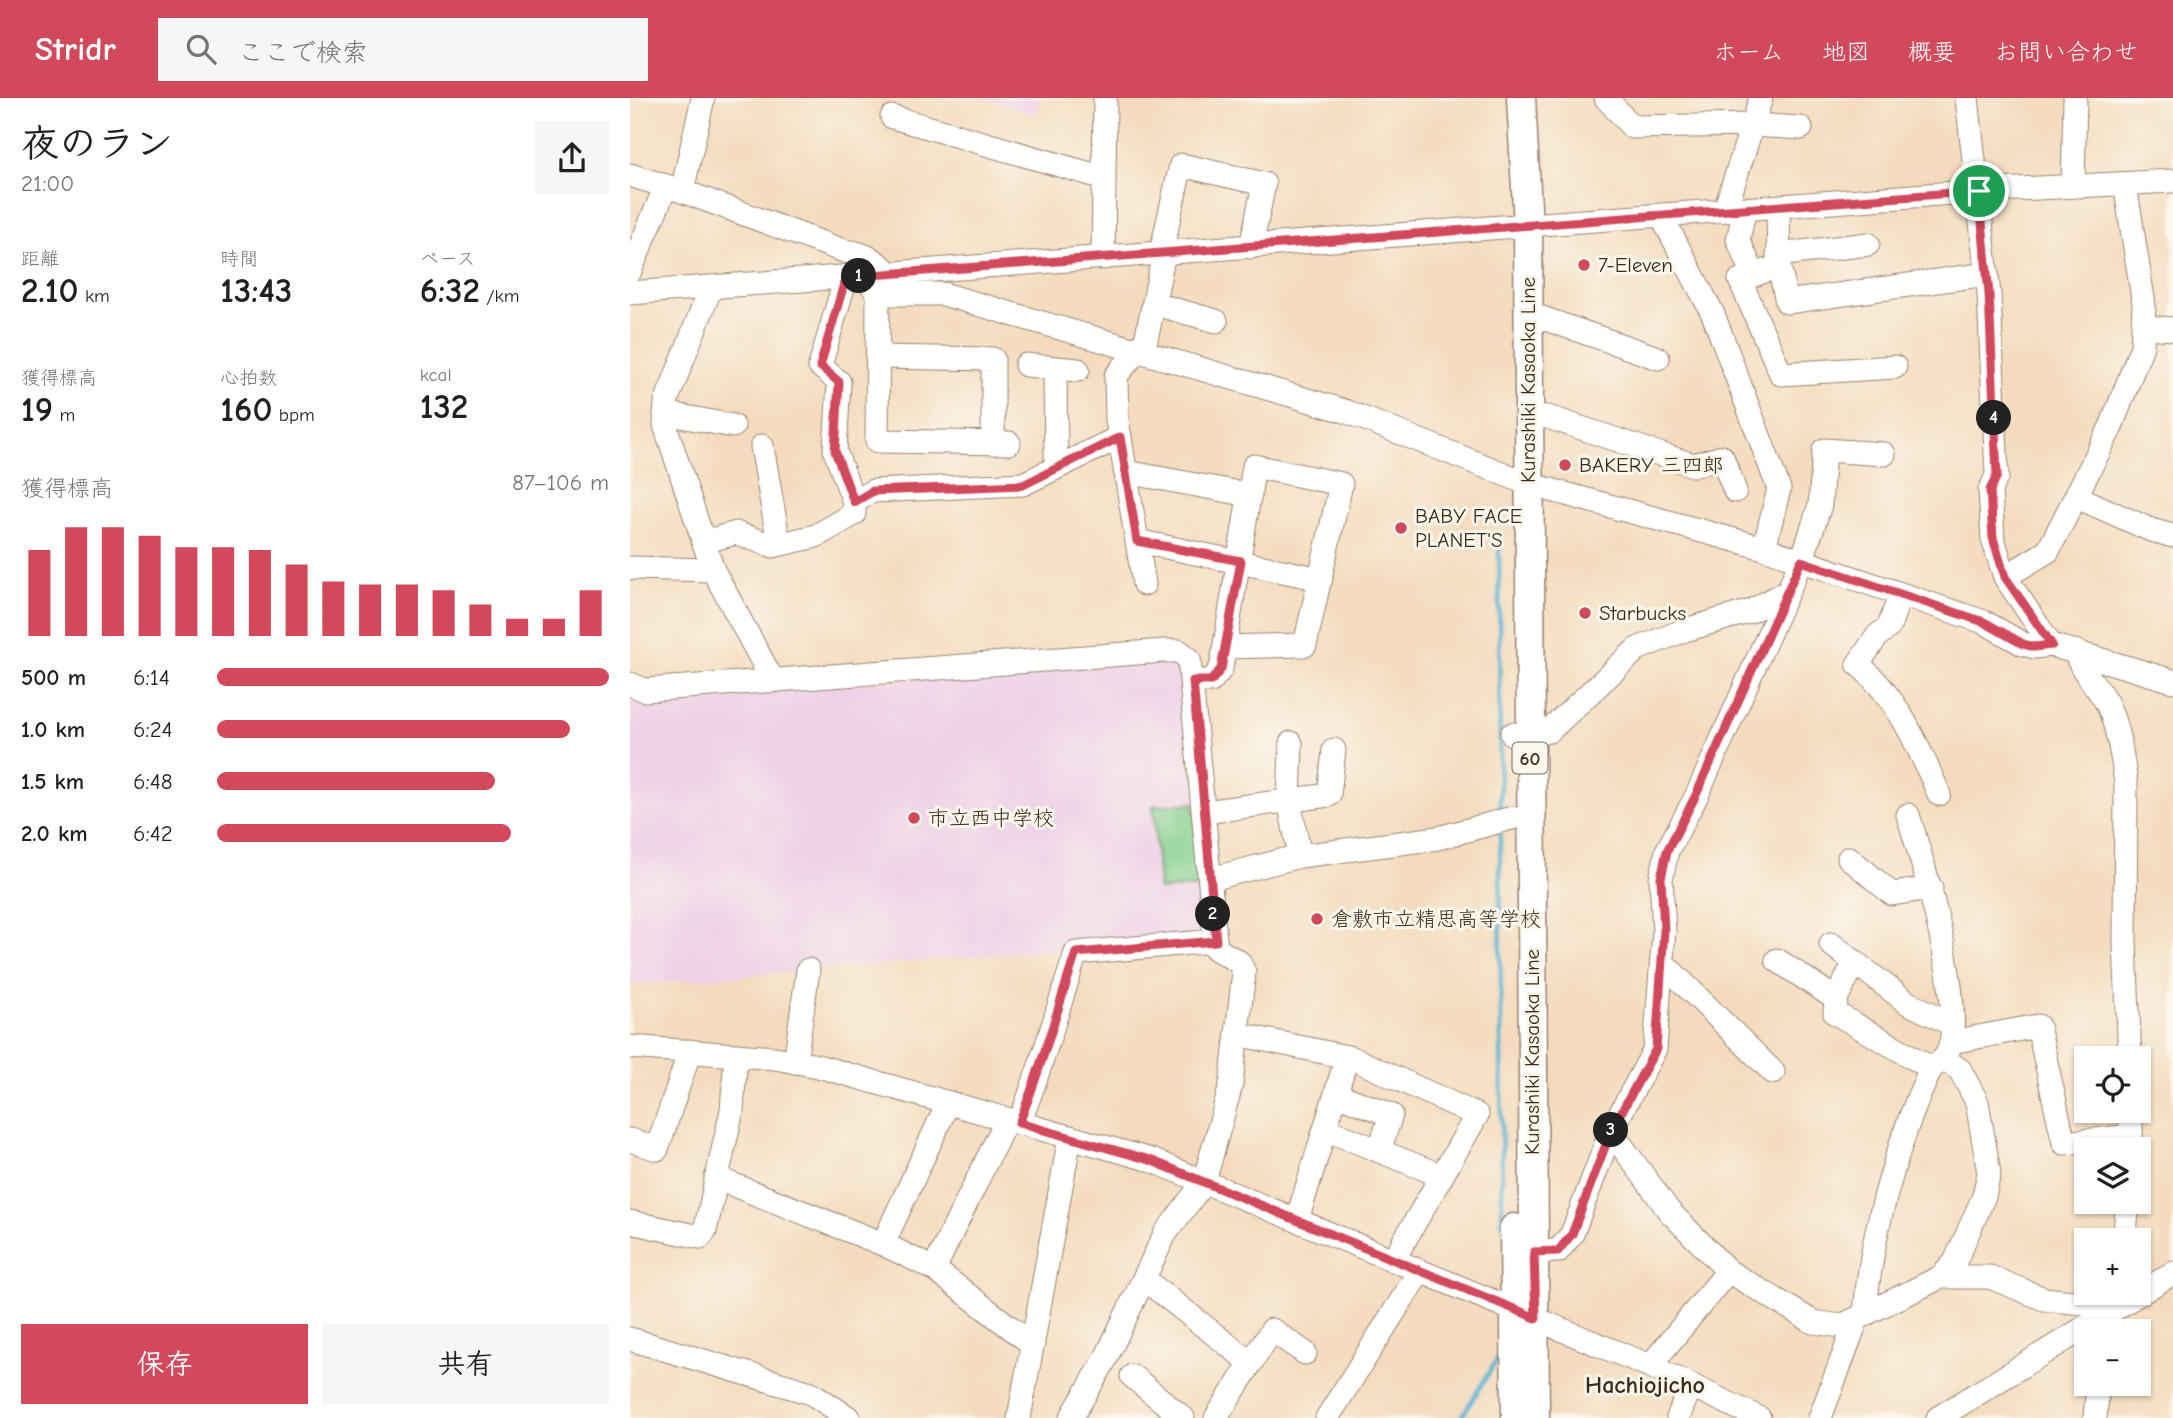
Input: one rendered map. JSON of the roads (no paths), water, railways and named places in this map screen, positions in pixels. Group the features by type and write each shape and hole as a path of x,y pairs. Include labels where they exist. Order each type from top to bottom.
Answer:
{"main road":[{"name":"Kurashiki Kasaoka Line","path":"1502,98 1528,313 1528,416 1520,480"},
{"name":"Kurashiki Kasaoka Line","path":"1516,1418 1525,1314 1534,1252 1521,735 1518,227 1521,98"},
{"name":"Kurashiki Kasaoka Line","path":"1521,735 1512,818 1525,1314 1535,1418"}],"street":[{"path":"630,271 667,192 703,98"},
{"path":"1103,258 1105,98"},
{"path":"1606,98 1632,127 1753,125 1801,128"},
{"path":"1754,275 1738,240 1735,209 1761,98"},
{"path":"1967,98 1979,191 1993,484 1993,538 2044,646"},
{"path":"2073,187 2076,98"},
{"path":"892,117 1104,178"},
{"path":"1144,584 1120,437 1116,376 1142,346 1155,304 1181,165 1264,184 1251,247"},
{"path":"630,175 851,267 869,278 943,294 1120,348 1142,346 1345,411 1520,480 1803,555 1900,595 1984,622 2044,646 2075,651 2173,681"},
{"path":"630,293 869,278 1979,191 2173,181"},
{"path":"2009,575 2048,551 2077,497 2136,367 2145,327 2125,184"},
{"path":"630,190 667,192 844,251 862,253 878,262 820,366 839,382 835,451 854,502 854,514 816,536 773,546 736,533 703,542"},
{"path":"1778,207 1779,260 1787,302 1983,275"},
{"path":"1661,215 1713,314 1779,489 1765,544"},
{"path":"1868,244 1779,260 1740,280 1781,374 1895,367"},
{"path":"869,278 877,358 877,441 1001,443 993,359 877,358"},
{"path":"711,287 665,413 669,441 713,570 773,681"},
{"path":"1155,304 1216,321"},
{"path":"1528,313 1658,358"},
{"path":"2145,327 2173,329"},
{"path":"1026,365 1067,369 1056,468"},
{"path":"665,413 733,426"},
{"path":"1528,416 1548,417 1693,465 1722,457 1735,491"},
{"path":"854,502 873,491 1023,485 1120,437"},
{"path":"762,446 779,544"},
{"path":"1534,1252 1558,1251 1572,1234 1611,1131 1656,1049 1662,962 1661,878 1667,851 1696,795 1803,555 1820,505 1824,450 1884,454"},
{"path":"1193,681 1211,681 1217,675 1225,647 1241,561 1254,466 1341,484 1305,645 1225,647"},
{"path":"1126,472 1250,495"},
{"path":"2077,497 2151,530 2173,536"},
{"path":"1137,541 1321,579"},
{"path":"630,568 713,570"},
{"path":"1521,735 1549,731 1637,649 1685,630 1751,611 1788,591"},
{"path":"1900,595 1889,627 1878,635 1858,664 1882,684 1903,717 1940,794"},
{"path":"630,684 645,690 1172,651 1180,651 1189,659 1216,948 1239,962 1244,972 1231,1084 1204,1182 1165,1234 1104,1362 1071,1418"},
{"path":"2075,651 2081,668 2109,708 2125,771 2125,943 2129,1046"},
{"path":"1291,743 1289,800 1300,856"},
{"path":"1205,812 1329,795 1334,750"},
{"path":"1820,1418 1861,1317 1868,1269 1912,1109 1945,1048 1944,950 1931,887 1908,815"},
{"path":"1210,878 1300,856 1438,838 1512,818"},
{"path":"1849,858 1892,894 1931,887"},
{"path":"934,1269 1042,1068 1047,1040 1076,953 1216,941"},
{"path":"1611,1131 1669,1211 1728,1271 1813,1322 1841,1326 1941,1277 1955,1262 1969,1236 1989,1173 1977,1102 1945,1048 1908,1003 1831,944"},
{"path":"1777,960 1836,999"},
{"path":"1662,962 1773,1072"},
{"path":"1854,964 1836,999 1835,1013 1945,1048 2038,1026 2064,1143 2074,1143"},
{"path":"795,1062 808,970"},
{"path":"1237,1034 1347,1057 1477,1115 1394,1260"},
{"path":"630,1047 795,1062 1150,1160 1650,1366 1759,1418"},
{"path":"630,1140 657,1149 690,1051"},
{"path":"630,1222 700,1237 705,1231 732,1110 736,1055"},
{"path":"1297,1220 1347,1057"},
{"path":"1336,1094 1391,1115 1379,1151"},
{"path":"883,1244 948,1103"},
{"path":"1325,1129 1442,1176"},
{"path":"1019,1418 1070,1137"},
{"path":"716,1178 883,1244 934,1269 1033,1345"},
{"path":"1327,1418 1420,1271"},
{"path":"1650,1366 1728,1271"},
{"path":"1942,1417 2173,1273"},
{"path":"1941,1277 1990,1277 2044,1299 2083,1303 2112,1312"},
{"path":"1144,1279 1251,1363"},
{"path":"1221,1416 1272,1330 1305,1353"},
{"path":"630,1339 811,1393 827,1412 849,1418"},
{"path":"1132,1376 1183,1418"},
{"path":"1678,1418 1691,1385"},
{"path":"2095,1418 2097,1396"}],"waterway":[{"path":"1499,538 1500,809"},
{"path":"1500,834 1502,1224"},
{"path":"1461,1418 1498,1358"}],"place":[{"name":"7-Eleven","path":"1584,265"},
{"name":"BAKERY 三四郎","path":"1565,465"},
{"name":"BABY FACE PLANET'S","path":"1401,528"},
{"name":"Starbucks","path":"1585,613"},
{"name":"市立西中学校","path":"914,818"},
{"name":"倉敷市立精思高等学校","path":"1317,919"}],"district":[{"name":"Hachiojicho","path":"1645,1385"}]}
